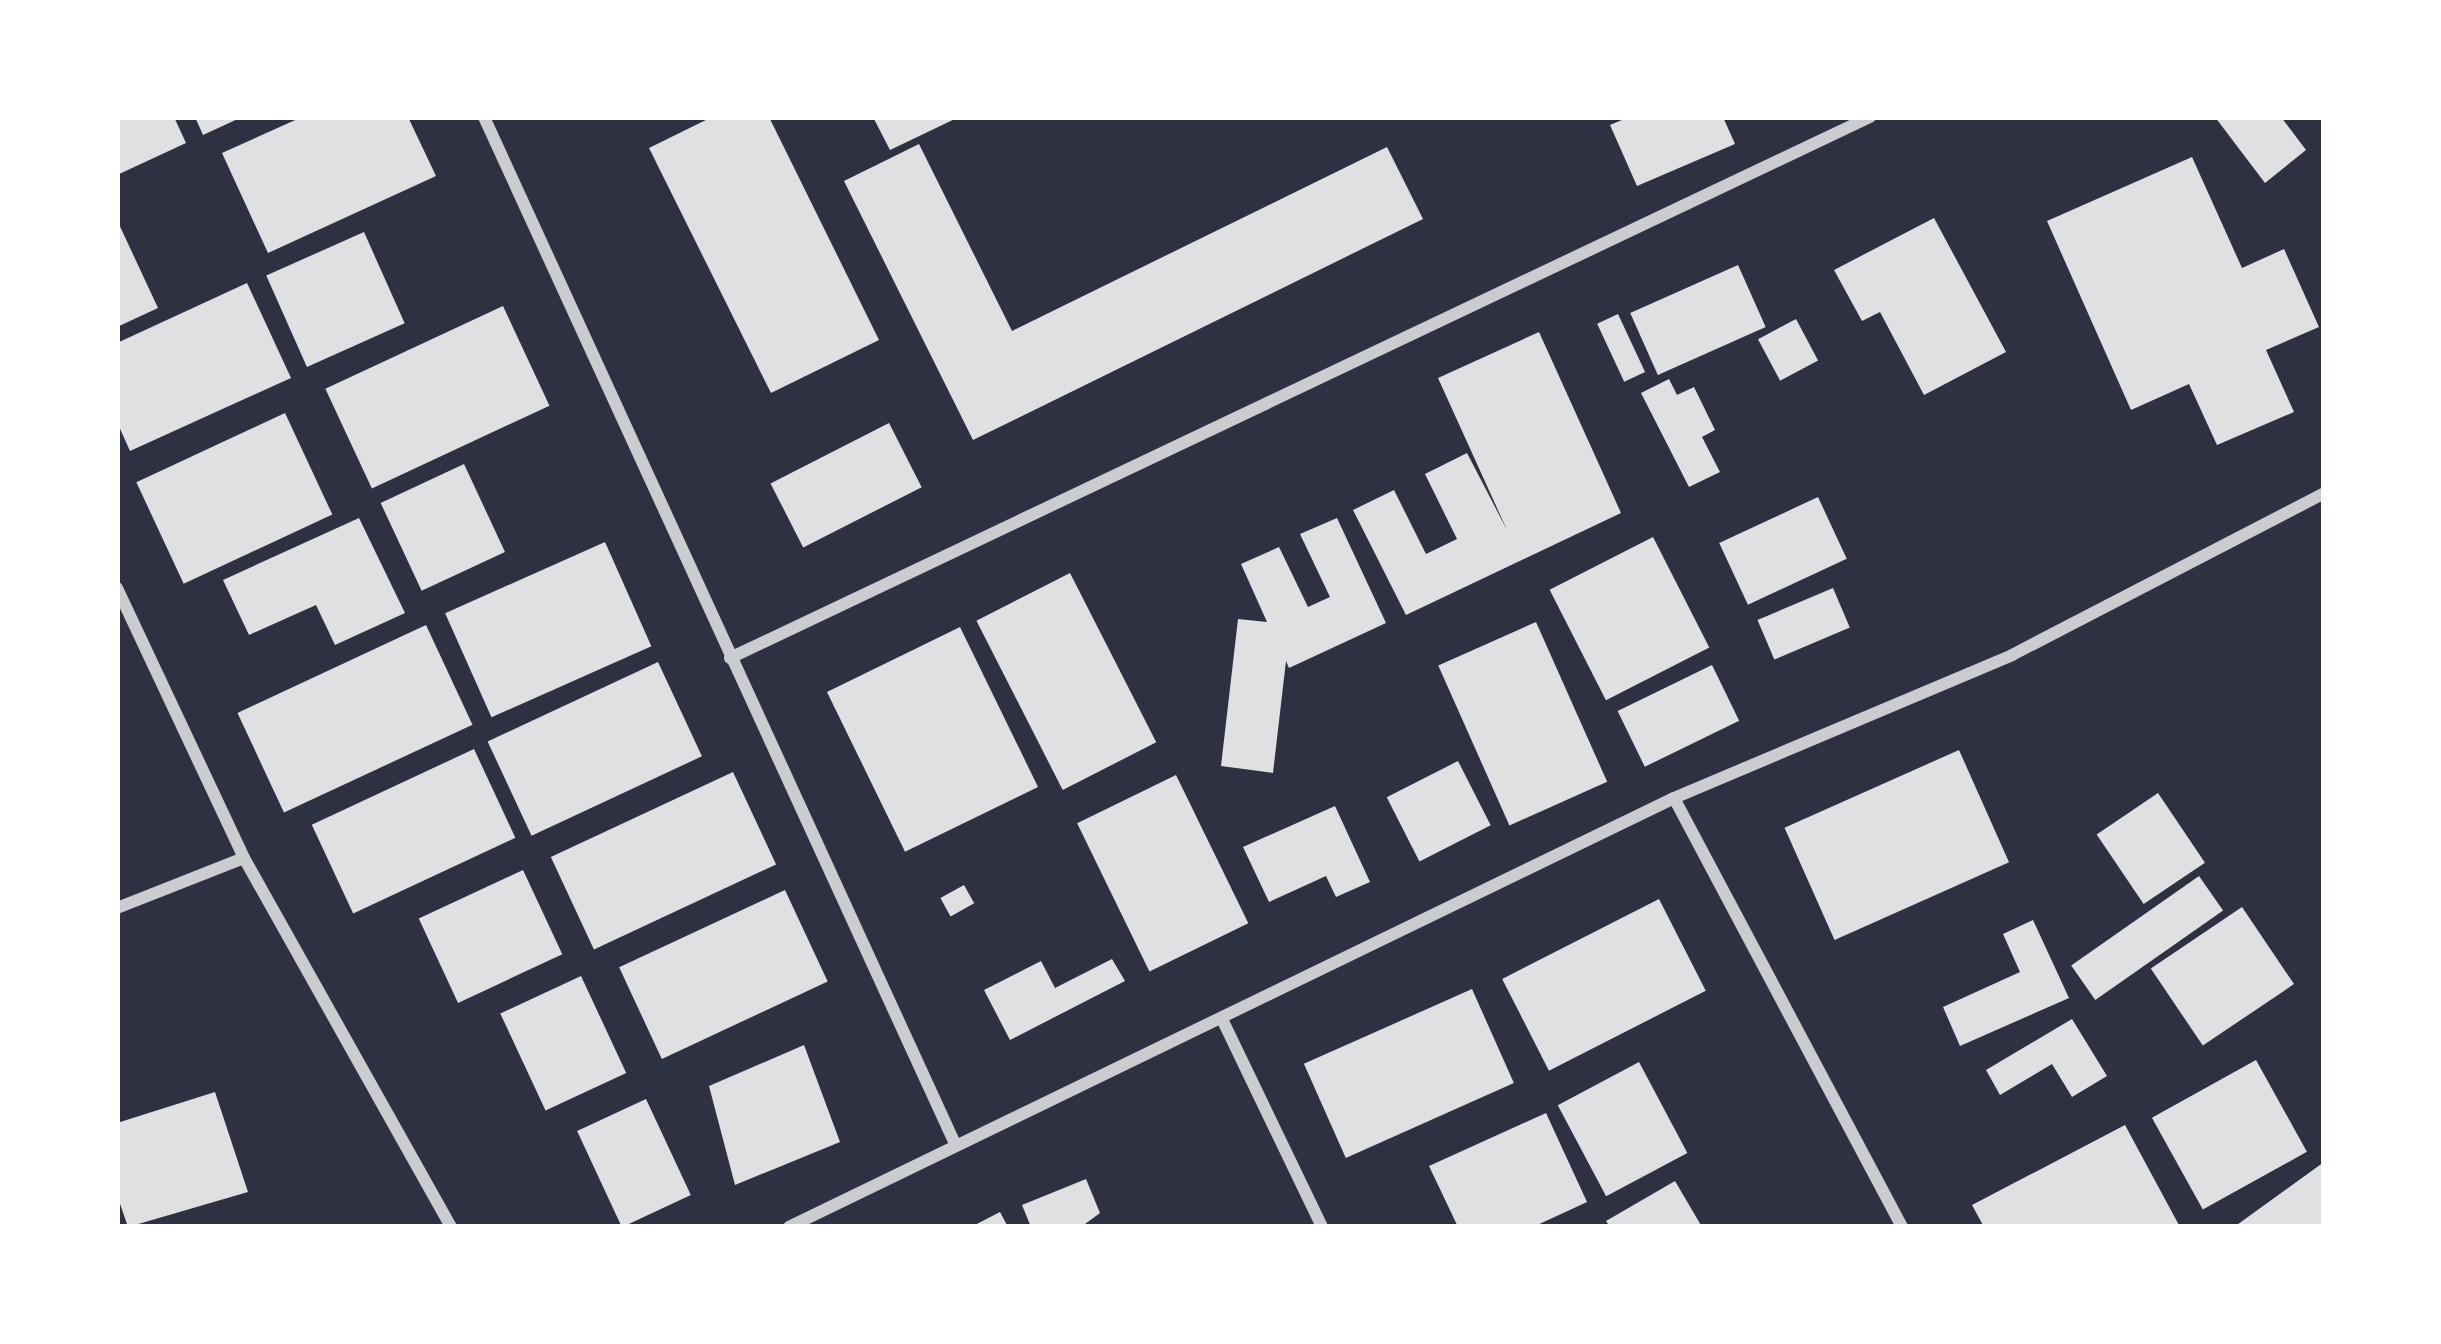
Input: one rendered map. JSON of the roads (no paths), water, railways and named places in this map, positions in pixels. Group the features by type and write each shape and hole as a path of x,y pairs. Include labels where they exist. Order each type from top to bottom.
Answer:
{"street":[{"path":"484,117 955,1144"},
{"path":"730,658 1870,117"},
{"path":"789,1227 1674,798 2012,655 2324,493"},
{"path":"117,588 244,858 451,1227"},
{"path":"1674,798 1903,1227"},
{"path":"117,908 244,858"},
{"path":"1222,1018 1322,1227"}]}
